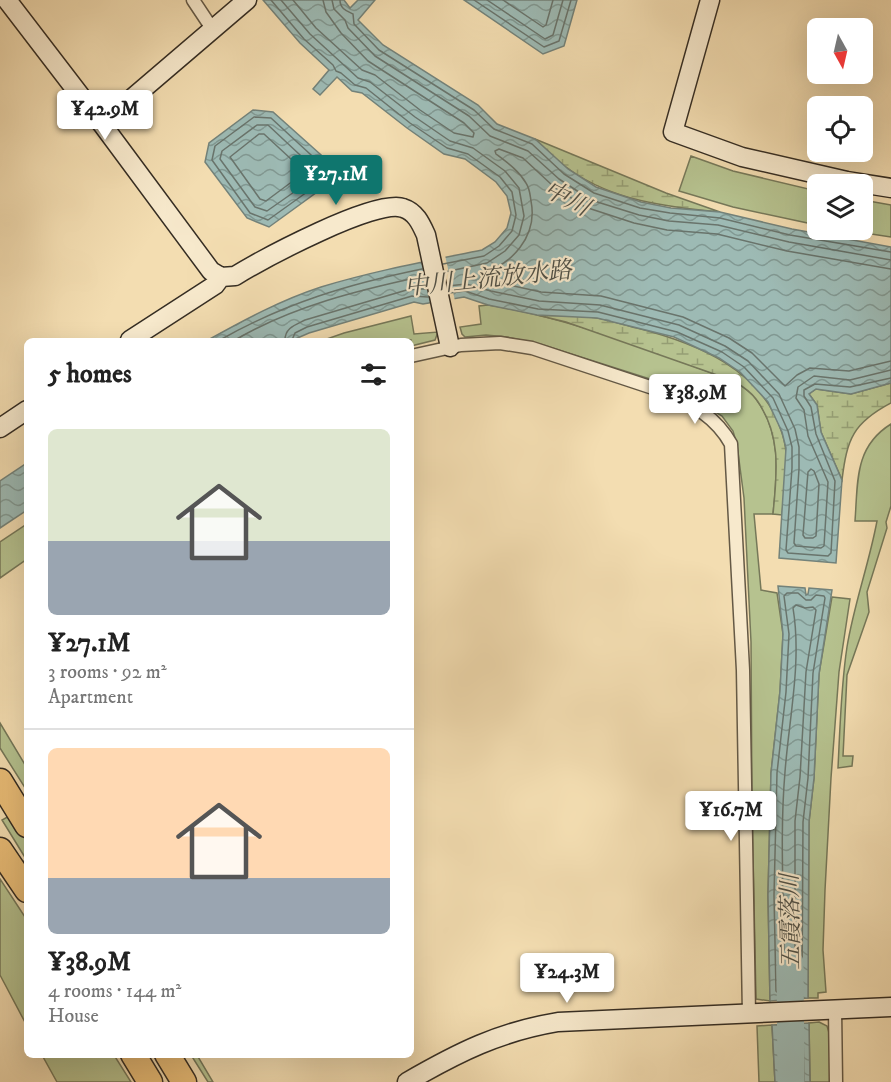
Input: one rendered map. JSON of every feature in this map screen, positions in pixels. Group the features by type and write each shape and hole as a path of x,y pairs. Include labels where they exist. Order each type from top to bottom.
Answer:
{"highway":[{"path":"0,782 24,820"},
{"path":"0,850 24,886"},
{"path":"135,1058 150,1082"},
{"path":"169,1058 184,1082"}],"street":[{"path":"7,0 102,123 211,271 221,278"},
{"path":"193,0 213,30"},
{"path":"102,123 247,0"},
{"path":"710,0 673,132 742,157 847,181 891,188"},
{"path":"133,338 215,285 221,278 235,276 314,234 382,208 403,207 418,219 426,235 449,338"},
{"path":"414,355 449,338 532,348 665,392 686,402 713,420 731,444 757,1013"},
{"path":"0,428 24,412"},
{"path":"407,1082 471,1048 526,1027 558,1022 891,1007"},
{"path":"826,1009 836,1082"}],"green space":[{"path":"535,139 666,193 720,212 661,205 605,189 565,167"},
{"path":"691,156 733,171 807,189 807,223 733,207 679,191"},
{"path":"873,202 891,205 891,237 873,234"},
{"path":"488,305 582,327 735,381 756,399 770,426 776,455 773,514 754,514 761,590 777,593 783,634 780,691 771,773 768,895 770,1001 756,999 751,642 744,498 733,431 722,416 675,387 540,344 486,335 465,337 460,327 481,324 479,306"},
{"path":"537,315 597,318 659,334 704,351 743,376 759,392 772,411 785,443 786,464 782,515 773,514 776,484 774,440 764,412 749,392 734,381 566,322"},
{"path":"411,316 414,334 438,332 435,340 414,345 414,338 330,338"},
{"path":"891,383 891,403 868,418 854,434 846,453 842,480 821,432 817,405 809,394 816,389 851,394"},
{"path":"891,424 891,506 886,522 887,528 867,592 869,612 847,675 843,756 853,756 852,766 838,768 847,647 877,521 855,521 860,466 870,443"},
{"path":"24,526 24,561 0,578 0,542"},
{"path":"832,597 850,599 839,672 831,778 823,950 826,992 818,993 818,998 808,998 809,822 814,778 819,674"},
{"path":"0,723 24,763 24,786 0,748"},
{"path":"11,815 24,836 24,856 2,820"},
{"path":"0,879 24,915 24,1020 0,975"},
{"path":"819,1022 827,1026 830,1036 831,1082 810,1082 809,1023"},
{"path":"772,1025 775,1082 759,1082 757,1026"},
{"path":"44,1058 116,1058 131,1082 57,1082"},
{"path":"193,1058 199,1058 213,1082 208,1082"}],"water":[{"path":"263,0 344,0 350,8 358,0 375,0 358,20 383,45 478,105 497,124 535,139 568,169 596,187 641,202 671,208 720,212 807,232 807,240 852,240 891,247 891,383 851,394 816,389 809,394 817,405 821,432 842,480 836,563 779,558 786,448 782,432 768,402 740,372 719,358 674,337 597,318 537,315 488,305 464,297 423,304 414,302 298,338 212,338 277,304 321,287 381,271 482,250 495,242 507,228 511,213 507,196 496,182 465,159 444,154 362,93 352,91 337,77 320,95 313,89 329,70 300,43"},
{"path":"464,0 577,0 564,46 543,54"},
{"path":"253,110 273,112 329,162 328,184 269,227 247,218 205,162 209,143"},
{"path":"24,465 24,512 0,528 0,481"},
{"path":"778,586 805,588 806,595 809,588 832,590 819,674 814,778 809,822 808,998 770,1001 768,895 771,773 780,691 783,634"},
{"path":"809,1023 810,1082 775,1082 772,1025"}],"pier":[{"path":"445,255 455,301 432,305 422,260"}],"waterway":[{"name":"五霞落川","path":"790,963 791,1082"}],"water label":[{"name":"中川","path":"567,198"},
{"name":"中川上流放水路","path":"488,278"}]}
